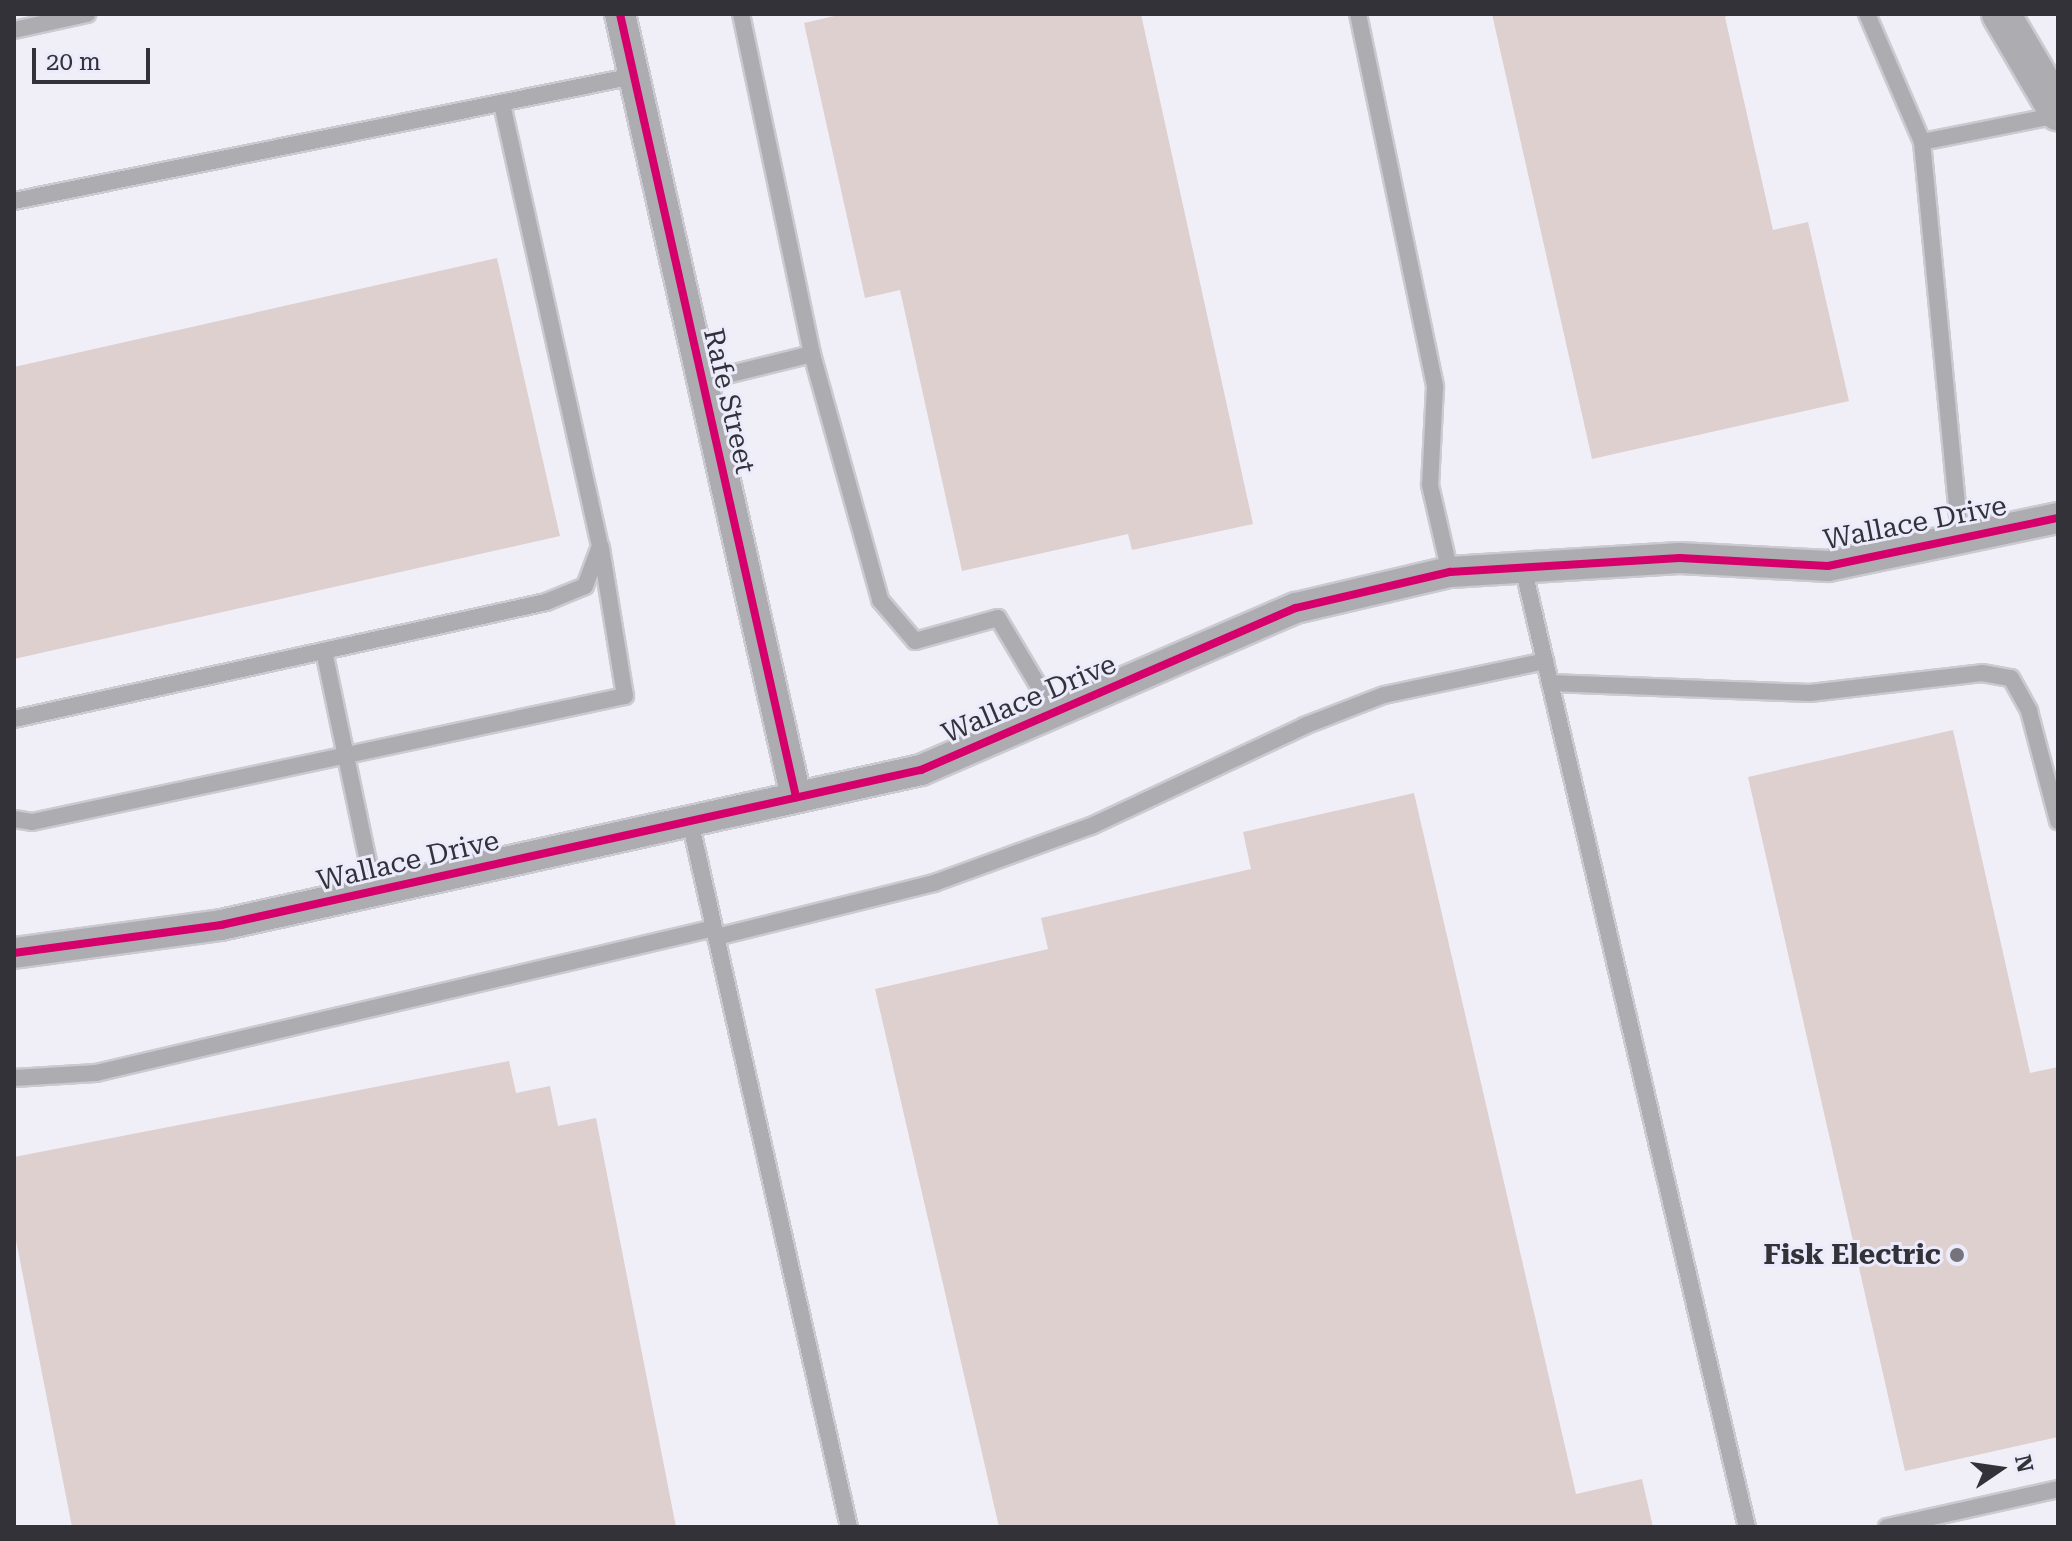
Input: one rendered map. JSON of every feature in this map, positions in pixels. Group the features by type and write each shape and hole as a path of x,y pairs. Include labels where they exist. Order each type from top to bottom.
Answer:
{"street":[{"name":"Rafe Street","path":"620,14 796,797"},
{"path":"2001,14 2058,113"},
{"name":"Wallace Drive","path":"14,953 221,925 921,770 1296,608 1450,572 1680,558 1828,566 2058,518"}],"lane":[{"path":"14,30 87,14"},
{"path":"741,14 812,354 880,600 915,641 998,618 1054,712"},
{"path":"1358,14 1435,387 1430,485 1450,572"},
{"path":"1867,14 1922,142 1960,538"},
{"path":"14,201 634,76"},
{"path":"14,819 32,822 625,696 600,546 502,104"},
{"path":"1922,142 2058,113"},
{"path":"702,381 812,354"},
{"path":"14,719 546,602 585,586 600,546"},
{"path":"1523,567 1747,1527"},
{"path":"324,651 374,891"},
{"path":"14,1078 96,1073 948,878 1091,826 1304,726 1384,695 1545,661"},
{"path":"1550,683 1810,693 1982,673 2011,678 2029,711 2051,771 2058,821"},
{"path":"690,821 849,1527"},
{"path":"1887,1527 2058,1489"}],"building":[{"path":"843,14 1141,14 1253,524 1132,550 1128,534 962,571 900,290 865,298 804,23"},
{"path":"1492,14 1732,14 1725,17 1773,230 1808,222 1849,401 1592,459"},
{"path":"497,258 560,536 14,659 14,367"},
{"name":"Fisk Electric","path":"1953,730 2030,1073 2058,1067 2058,1437 1905,1471 1748,777"},
{"path":"1414,793 1576,1494 1642,1479 1653,1527 999,1527 875,989 1048,949 1041,918 1251,869 1243,832"},
{"path":"509,1061 516,1093 550,1086 558,1126 596,1118 676,1527 72,1527 14,1230 14,1157"}],"cycle path":[{"path":"620,14 796,797"},
{"path":"14,953 221,925 921,770 1296,608 1450,572 1680,558 1828,566 2058,518"}],"place":[{"name":"Fisk Electric","path":"1957,1255"}]}
